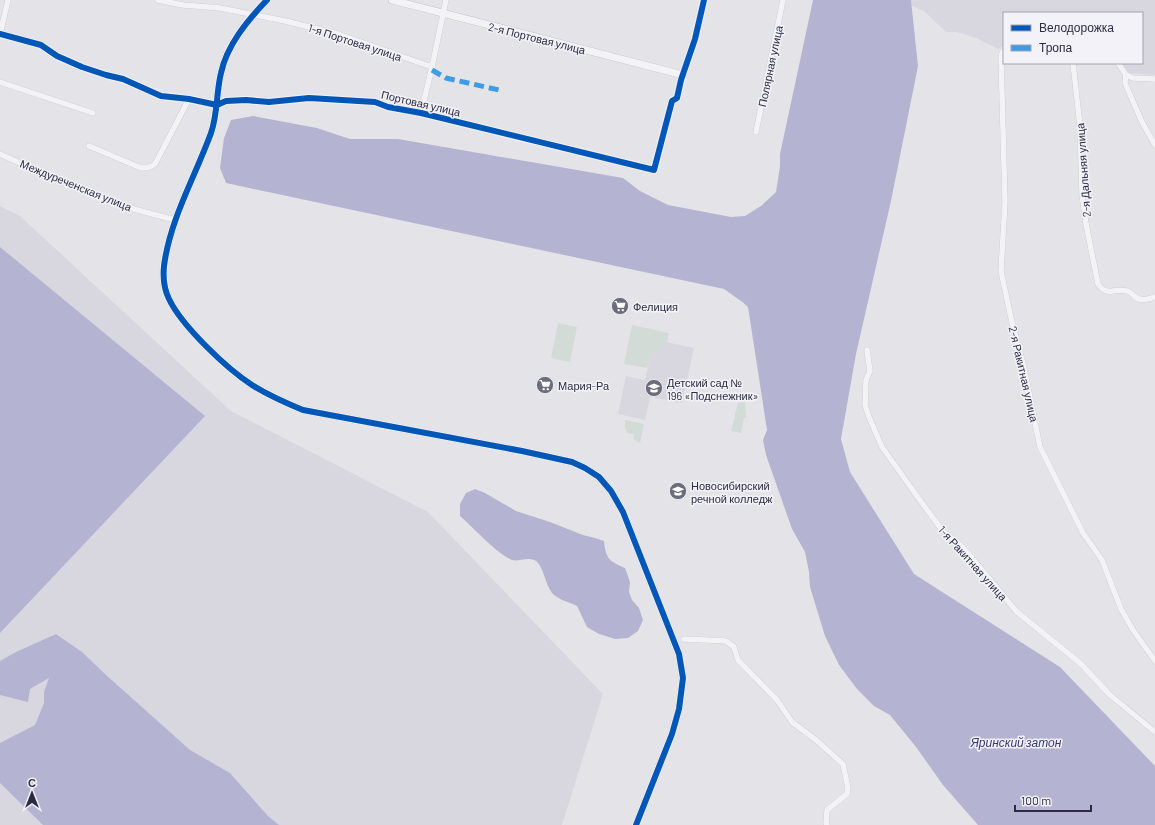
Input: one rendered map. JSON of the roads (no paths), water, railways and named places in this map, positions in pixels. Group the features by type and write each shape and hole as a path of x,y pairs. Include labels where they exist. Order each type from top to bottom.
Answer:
{"street":[{"path":"0,34 8,0"},
{"name":"1-я Портовая улица","path":"158,0 183,5 220,8 254,14 338,34 432,67"},
{"path":"267,0 239,33 230,48 221,72 216,119 175,220 164,267 164,283 168,298 179,314 210,350 232,370 251,385 273,397 303,410 522,451 572,462 586,468 599,477 611,491 623,512 679,654 683,678 679,709 672,734 636,825"},
{"name":"2-я Портовая улица","path":"392,0 683,75"},
{"path":"420,113 432,67 446,0"},
{"path":"683,75 695,39 704,0"},
{"name":"Полярная улица","path":"756,132 783,0"},
{"name":"Портовая улица","path":"0,34 41,45 63,59 106,76 123,79 151,93 178,99 189,99 217,105 226,101 246,100 269,102 309,98 375,102 388,107 420,113 654,170 672,101 677,98 683,75"},
{"name":"2-я Ракитная улица","path":"1003,52 1001,58 1005,202 1001,271 1024,368 1040,447 1084,533 1102,560 1121,609 1155,661"},
{"name":"2-я Дальняя улица","path":"1073,64 1080,126 1082,194 1086,224 1098,284 1104,290 1110,292 1121,290 1128,291 1137,299 1144,300 1155,297"},
{"path":"1119,64 1126,75 1133,78 1155,79"},
{"path":"1126,75 1125,83 1142,122 1155,145"},
{"path":"0,82 93,113"},
{"path":"89,146 141,168 150,167 155,164 189,99"},
{"name":"Междуреченская улица","path":"0,154 46,175 126,207 175,220"},
{"name":"1-я Ракитная улица","path":"867,350 870,371 866,380 866,405 869,416 882,446 942,530 959,544 973,559 1017,612 1080,663 1110,695 1155,732"},
{"path":"684,639 726,641 734,647 738,660 777,700 792,722 816,740 843,764 848,788 847,794 827,810 827,825"}],"water":[{"name":"Яринский затон","path":"813,0 911,0 918,66 891,201 856,354 841,439 850,472 914,574 1060,667 1155,766 1155,825 978,825 943,785 916,747 890,715 874,706 857,689 839,665 825,636 810,587 805,552 792,529 766,455 763,440 767,430 748,307 724,289 226,183 220,168 224,138 231,120 253,116 317,128 350,139 398,139 623,178 640,191 668,205 731,217 745,216 761,206 776,192 780,166 780,154"},
{"path":"0,247 205,416 0,633"},
{"path":"475,489 485,493 516,511 604,541 609,559 625,568 630,582 629,592 632,600 639,608 643,620 638,631 628,638 615,639 599,634 587,627 577,606 553,594 548,586 541,567 536,561 530,559 512,560 492,546 460,516 460,504 466,493"},
{"path":"56,634 82,652 190,750 230,773 268,816 279,825 43,825 0,783 0,743 35,725 44,703 44,692 49,678 30,689 28,702 0,695 0,661"}],"place":[{"name":"Фелиция","path":"620,306"},
{"name":"Мария-Ра","path":"545,385"},
{"name":"Детский сад № 196 «Подснежник»","path":"654,388"},
{"name":"Новосибирский речной колледж","path":"678,491"}]}
